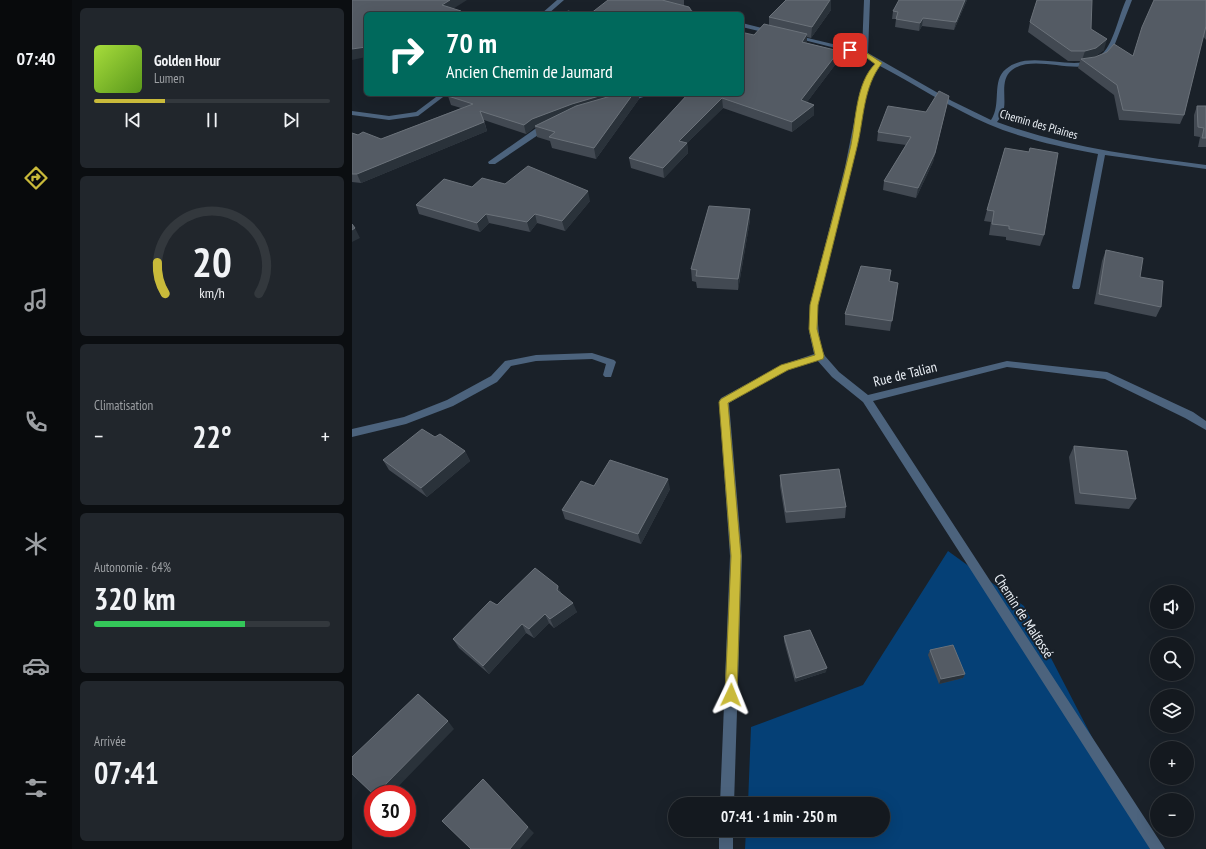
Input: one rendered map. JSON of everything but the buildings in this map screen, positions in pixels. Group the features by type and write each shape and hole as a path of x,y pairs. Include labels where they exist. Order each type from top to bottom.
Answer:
{"street":[{"path":"546,12 561,0"},
{"path":"865,54 867,0"},
{"path":"993,123 999,113 1001,79 1009,69 1026,63 1094,63 1106,55 1129,0"},
{"path":"672,8 689,12"},
{"path":"744,25 780,34"},
{"path":"788,36 865,54 879,63"},
{"name":"Chemin des Plaines","path":"879,63 993,123 1018,132 1102,153 1206,167"},
{"name":"Rue de Talian","path":"879,63 872,70 865,88 854,145 814,305 813,329 820,356 838,376 866,398 1007,364 1107,376 1189,415 1206,426"},
{"path":"352,113 389,118 418,114 441,96"},
{"path":"621,102 642,96"},
{"path":"492,162 538,131 557,123"},
{"path":"1076,287 1102,153"},
{"path":"352,433 406,420 450,403 494,379 508,363 536,358 592,356 611,362 608,375"},
{"path":"727,797 736,556 724,402 784,368 820,356"},
{"name":"Chemin de Malfossé","path":"866,398 1158,849"},
{"path":"726,837 726,849"}],"shaded area":[{"path":"948,551 1024,606 1150,849 745,849 746,837 890,837 890,797 748,797 751,727 863,685"}],"route":[{"path":"731,695 736,556 724,402 784,368 820,356 813,329 814,305 854,145 865,88 872,70 879,63 865,54 850,50"}]}
